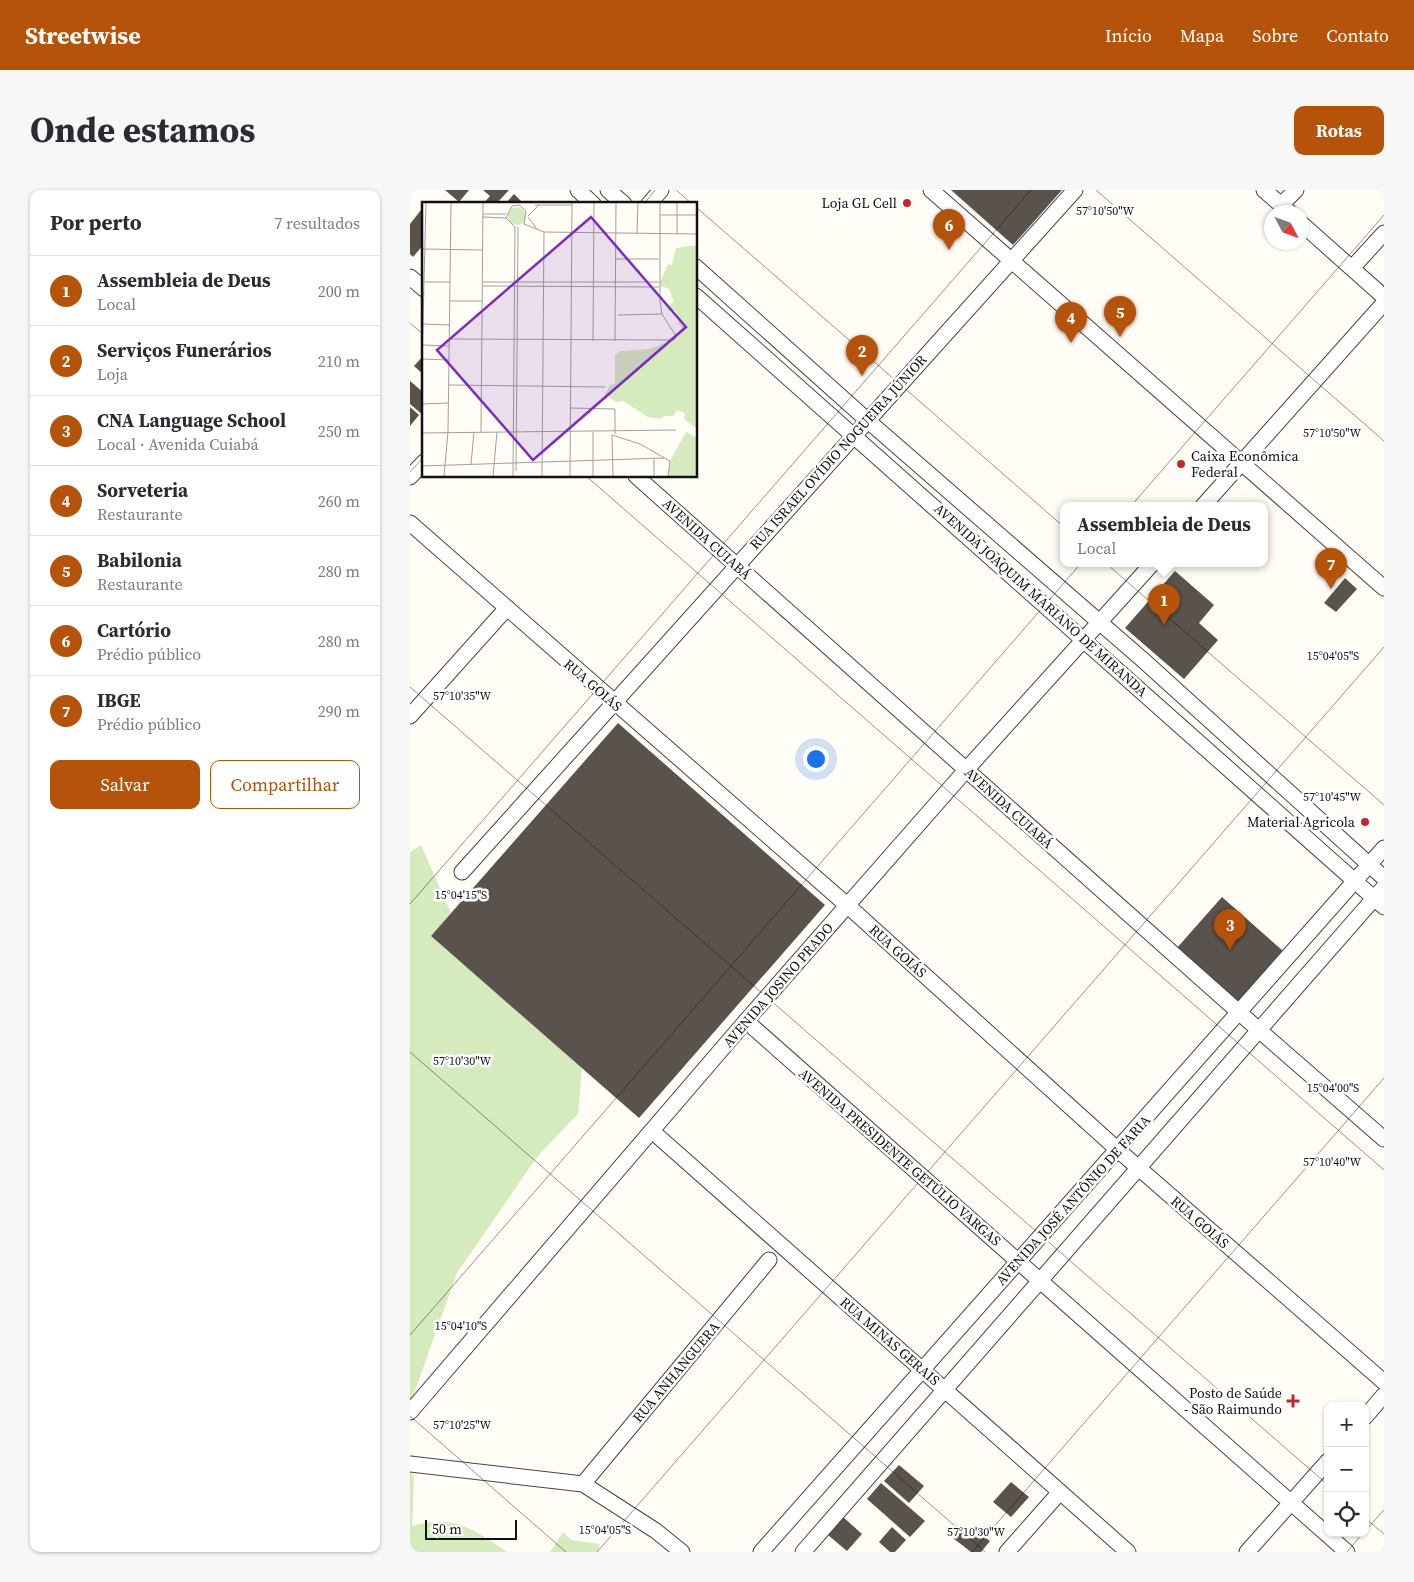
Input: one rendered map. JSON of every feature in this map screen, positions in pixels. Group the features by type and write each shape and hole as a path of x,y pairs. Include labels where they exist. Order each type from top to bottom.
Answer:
{"street":[{"path":"578,190 591,202"},
{"path":"608,190 622,202"},
{"path":"651,202 661,190"},
{"path":"931,190 1384,588"},
{"name":"RUA ISRAEL OVÍDIO NOGUEIRA JÚNIOR","path":"462,872 1074,190"},
{"path":"1264,190 1281,205"},
{"path":"1287,205 1296,190"},
{"path":"1309,230 1384,297"},
{"path":"1352,268 1384,233"},
{"name":"AVENIDA JOAQUIM MARIANO DE MIRANDA","path":"698,269 867,420 1192,704 1384,878"},
{"path":"410,277 422,287"},
{"name":"AVENIDA JOAQUIM MARIANO DE MIRANDA","path":"698,298 1356,880 1380,897"},
{"path":"1207,502 1384,303"},
{"path":"731,327 745,310"},
{"path":"410,477 422,464"},
{"name":"AVENIDA CUIABÁ","path":"638,478 1384,1139"},
{"name":"RUA GOIÁS","path":"410,523 506,609 848,906 1118,1150 1384,1382"},
{"name":"AVENIDA JOSINO PRADO","path":"410,1412 746,1021 966,770 1149,567"},
{"path":"410,716 506,609"},
{"path":"1178,722 1192,704"},
{"name":"AVENIDA JOSÉ ANTÔNIO DE FARIA","path":"761,1552 1384,848"},
{"name":"AVENIDA JOSÉ ANTÔNIO DE FARIA","path":"803,1552 1040,1280 1380,897"},
{"name":"AVENIDA PRESIDENTE GETÚLIO VARGAS","path":"746,1021 1347,1552"},
{"name":"RUA MINAS GERAIS","path":"652,1131 1128,1552"},
{"name":"RUA ANHANGUERA","path":"583,1484 769,1260"},
{"path":"1369,1412 1384,1395"},
{"path":"410,1464 583,1484 656,1531 682,1552"},
{"path":"1247,1552 1324,1466"},
{"path":"1007,1552 1060,1492"}],"green space":[{"path":"421,845 451,913 431,936 582,1068 578,1114 537,1157 457,1273 410,1405 410,852"},
{"path":"410,1469 414,1479 412,1526 440,1522 463,1526 507,1552 410,1552"},
{"path":"563,1532 571,1540 600,1544 598,1552 550,1552"}],"building":[{"path":"445,190 469,190 459,202"},
{"path":"483,190 509,190 498,202 485,202 490,196"},
{"path":"951,190 1062,190 1013,245"},
{"path":"514,194 522,202 507,202"},
{"path":"422,211 422,246 413,257 410,254 410,224"},
{"path":"422,357 422,373 414,366"},
{"path":"410,381 422,391 422,414 410,404"},
{"path":"410,407 419,415 410,426"},
{"path":"1175,571 1214,605 1199,623 1218,640 1184,679 1125,628"},
{"path":"1345,578 1357,589 1336,612 1324,603"},
{"path":"618,723 825,905 639,1118 431,936"},
{"path":"1222,897 1283,951 1237,1003 1176,949"},
{"path":"899,1465 924,1486 909,1503 884,1481"},
{"path":"1011,1482 1029,1497 1011,1517 993,1502"},
{"path":"881,1483 925,1521 910,1537 867,1499"},
{"path":"843,1517 862,1534 847,1551 828,1535"},
{"path":"957,1525 969,1534 973,1528 990,1541 981,1552 971,1552 949,1535"},
{"path":"892,1527 906,1540 895,1552 890,1552 879,1542"}],"place":[{"name":"Loja GL Cell","path":"907,203"},
{"name":"Cartório","path":"949,250"},
{"name":"Babilonia","path":"1120,337"},
{"name":"Sorveteria","path":"1071,343"},
{"name":"Serviços Funerários","path":"862,376"},
{"name":"Caixa Econômica Federal","path":"1181,464"},
{"name":"IBGE","path":"1331,589"},
{"name":"Assembleia de Deus","path":"1164,625"},
{"name":"Material Agricola","path":"1365,822"},
{"name":"CNA Language School","path":"1230,950"},
{"name":"Posto de Saúde - São Raimundo","path":"1293,1401"}]}
